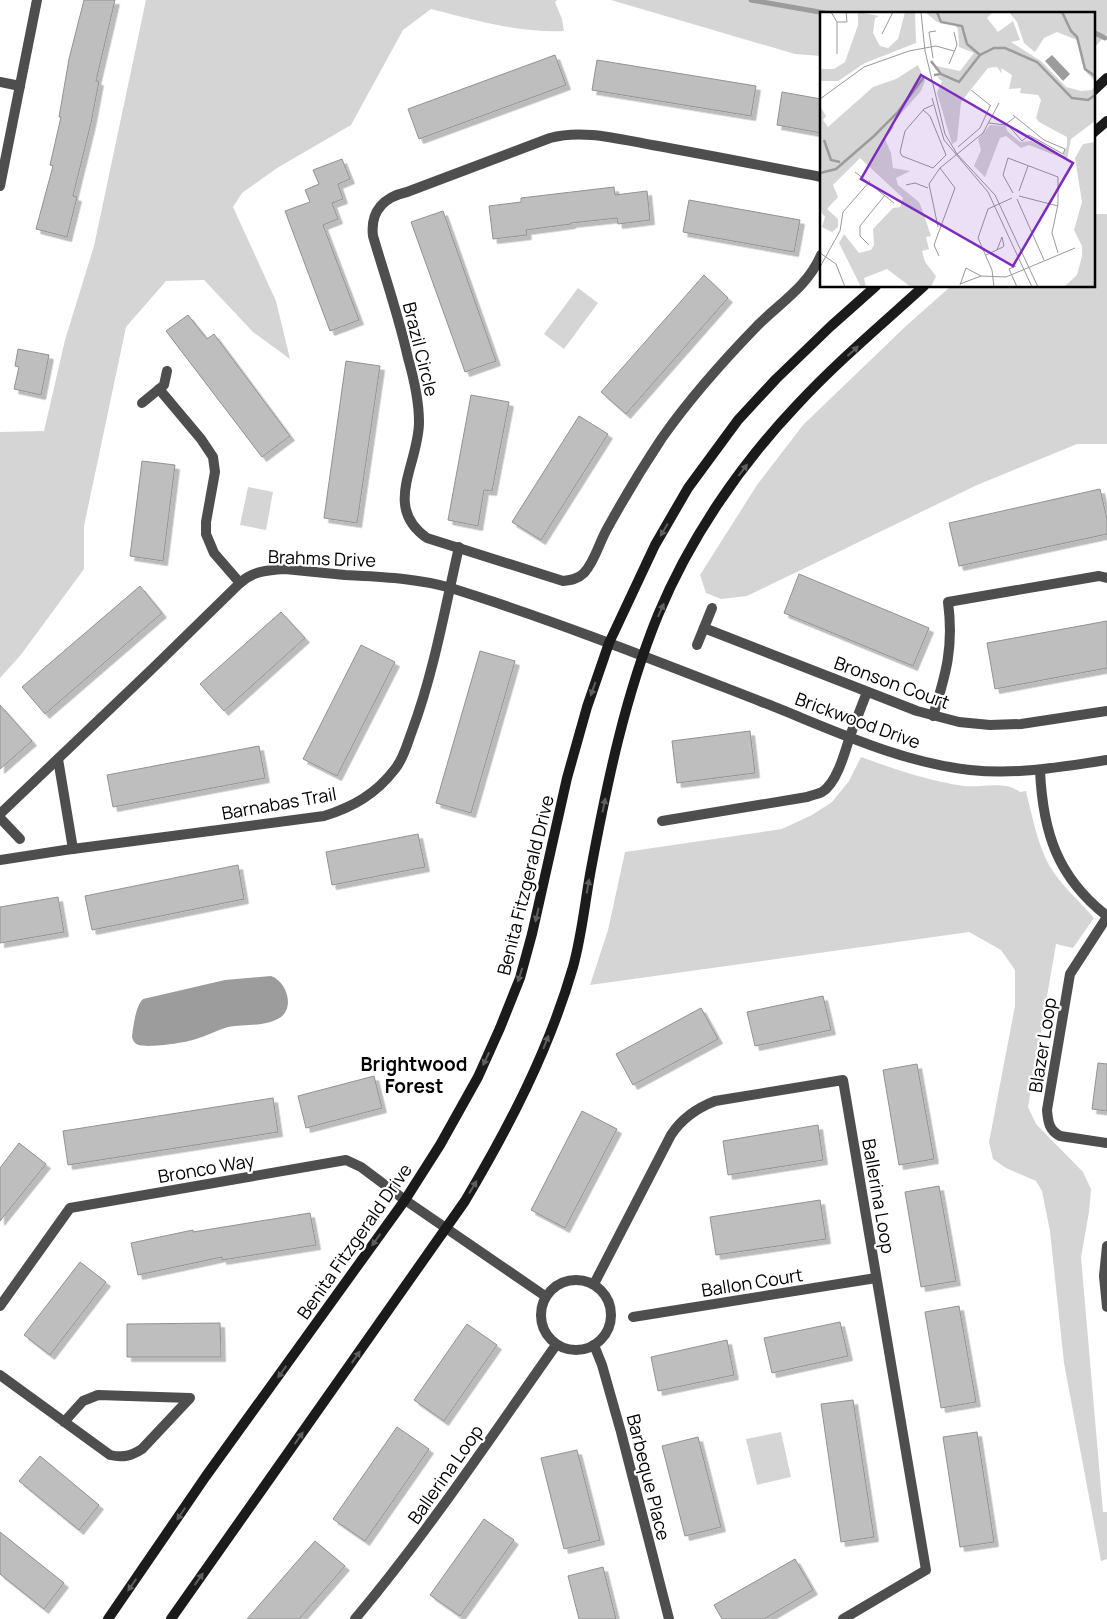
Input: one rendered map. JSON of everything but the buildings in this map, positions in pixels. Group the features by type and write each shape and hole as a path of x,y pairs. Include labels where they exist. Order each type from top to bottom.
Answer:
{"main road":[{"path":"1094,90 1107,78"},
{"path":"1094,132 1107,121"},
{"name":"Benita Fitzgerald Drive","path":"108,1619 212,1468 405,1200 440,1144 478,1077 520,978 545,882 567,778 587,707 609,643 660,537 688,488 738,420 776,379 874,288"},
{"path":"171,1619 446,1228 494,1152 538,1063 573,966 594,852 621,728 643,656 659,613 682,564 711,515 743,470 797,405 837,364 922,288"}],"street":[{"path":"0,186 37,0"},
{"path":"0,82 20,86"},
{"name":"Brazil Circle","path":"820,177 582,133 564,134 395,195 385,201 377,211 374,220 373,236 404,340 418,396 418,431 404,496 405,509 409,520 427,538 563,581 573,580 582,575 633,483 663,437 690,401 731,353 760,323 806,281 817,266 820,258"},
{"path":"142,403 165,382 167,371"},
{"path":"159,389 201,438 213,457 215,472 206,522 206,534 214,553 240,583"},
{"name":"Barnabas Trail","path":"0,860 324,816 345,809 364,799 382,785 401,761 418,716 459,547"},
{"name":"Brahms Drive","path":"0,814 240,583 256,573 285,569 399,577 450,588 609,643"},
{"path":"933,716 949,660 950,626 948,602 1099,576 1107,578"},
{"path":"697,645 712,608"},
{"name":"Bronson Court","path":"704,628 933,716 959,722 1021,724 1107,711"},
{"name":"Brickwood Drive","path":"609,643 850,736 902,755 931,763 992,771 1040,771 1107,760"},
{"path":"662,821 821,792 827,788 833,779 868,692"},
{"path":"58,759 73,849"},
{"path":"1040,771 1046,825 1055,851 1077,888 1107,916"},
{"path":"0,818 20,839"},
{"name":"Blazer Loop","path":"1107,916 1070,974 1048,1110 1050,1127 1054,1133 1060,1136 1107,1143"},
{"name":"Ballerina Loop","path":"594,1284 671,1135 683,1119 703,1106 715,1101 843,1080 926,1570 842,1619"},
{"name":"Bronco Way","path":"0,1306 70,1208 346,1160 361,1167 446,1228"},
{"path":"446,1228 545,1296"},
{"path":"1107,1246 1104,1276 1107,1307"},
{"name":"Ballon Court","path":"634,1318 876,1278"},
{"path":"573,1279 584,1280 594,1284 608,1300 611,1320 608,1330 602,1339 585,1349 575,1351 556,1345 542,1328 541,1306 545,1296 552,1287 573,1279"},
{"name":"Ballerina Loop","path":"355,1619 393,1574 556,1345"},
{"name":"Barbeque Place","path":"594,1345 602,1365 621,1432 668,1619"},
{"path":"0,1375 64,1422 110,1455 119,1458 133,1455 142,1449 190,1398 98,1395 83,1401 64,1422"}],"shaded area":[{"path":"146,0 557,0 555,2 562,19 564,31 513,28 431,9 403,30 351,125 277,168 242,193 233,207 276,301 290,359 253,332 204,280 166,281 126,327 84,526 84,569 20,656 0,678 0,432 44,431 65,340 94,246"},
{"path":"611,0 1107,0 1107,34 1094,48 1094,12 820,12 820,56 795,54"},
{"path":"1094,214 1107,214 1107,444 1077,444 977,485 747,596 721,599 706,593 700,575 757,485 803,425 906,326 949,288 1094,288"},
{"path":"578,288 598,303 564,349 544,334"},
{"path":"248,487 273,492 266,530 240,525"},
{"path":"861,757 912,774 951,784 964,786 1000,785 1014,788 1020,792 1026,791 1038,838 1049,865 1094,918 1073,948 1056,944 1028,1107 1036,1124 1083,1172 1091,1189 1081,1257 1103,1512 1107,1512 1107,1559 1101,1561 1064,1363 1050,1231 1042,1191 1036,1181 1006,1168 993,1159 989,1142 1015,1006 1015,970 1001,950 969,932 590,985 608,930 625,852 782,829 812,815 832,802 849,781"},
{"path":"271,976 281,983 287,994 288,1001 285,1012 275,1020 263,1024 228,1027 191,1041 144,1046 136,1044 133,1040 135,1016 138,1006 143,999 225,980"},
{"path":"781,1432 791,1477 757,1485 746,1439"}],"waterway":[{"path":"751,0 820,12"},
{"path":"1094,32 1105,38"}],"district":[{"name":"Brightwood Forest","path":"414,1075"}]}
